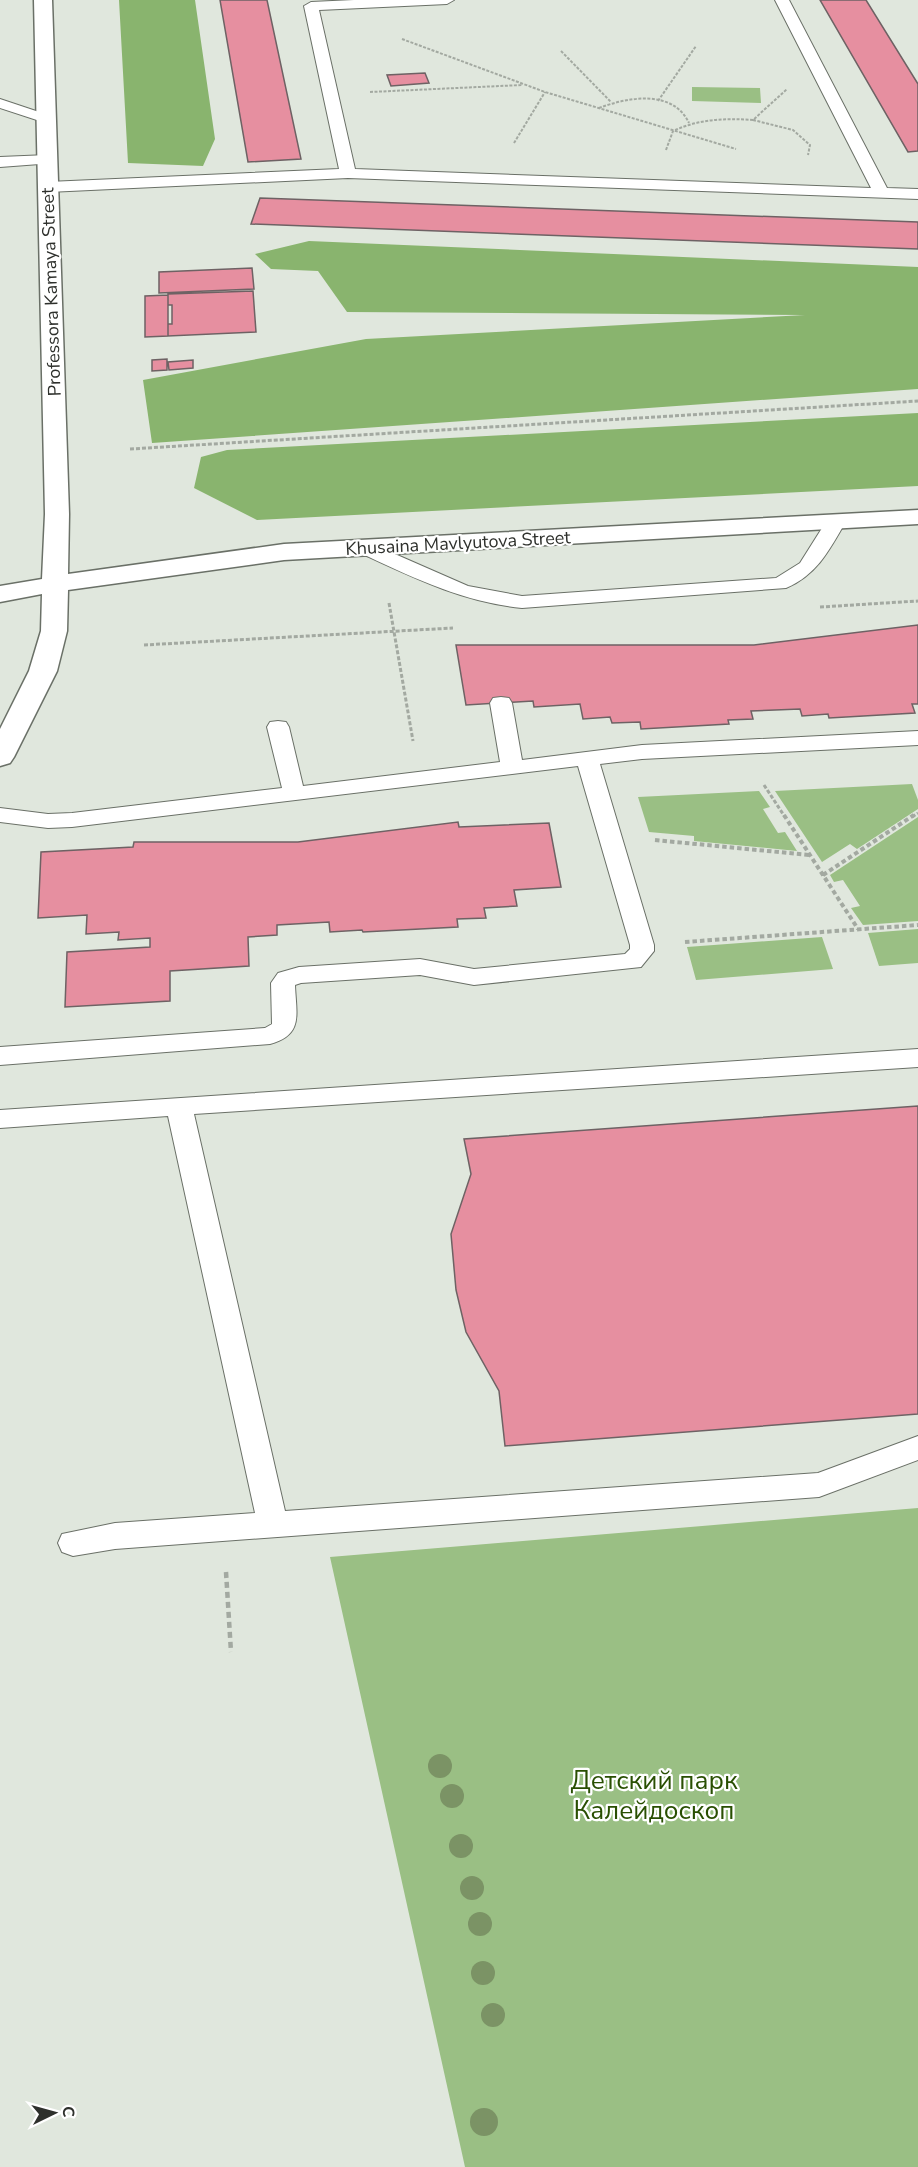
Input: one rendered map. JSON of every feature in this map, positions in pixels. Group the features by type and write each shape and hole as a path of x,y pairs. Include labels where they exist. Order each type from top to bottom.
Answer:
{"street":[{"name":"Professora Kamaya Street","path":"0,757 44,671 54,631 57,514 42,0"},
{"name":"Khusaina Mavlyutova Street","path":"0,594 284,552 918,517"}],"lane":[{"path":"348,173 310,3 447,0"},
{"path":"782,0 882,193"},
{"path":"0,103 46,119"},
{"path":"0,162 48,160"},
{"path":"48,187 348,173 918,194"},
{"path":"365,548 462,592 501,601 534,601 779,584 806,570 815,559 836,521"},
{"path":"501,703 512,767"},
{"path":"278,727 294,793"},
{"path":"0,815 42,821 72,820 652,751 918,738"},
{"path":"0,1056 270,1036 281,1030 284,1025 283,983 298,975 420,967 460,976 487,975 632,960 642,951 642,945 587,758"},
{"path":"0,1119 38,1114 918,1058"},
{"path":"179,1106 273,1524"},
{"path":"73,1543 115,1536 819,1485 918,1448"}],"path":[{"path":"401,39 545,92 741,151"},
{"path":"658,101 696,46"},
{"path":"561,51 611,102"},
{"path":"753,120 781,92 819,72"},
{"path":"331,94 524,84"},
{"path":"492,179 545,92"},
{"path":"599,108 611,102 637,99 658,101 682,111 689,123"},
{"path":"654,185 673,130 689,123 721,118 753,120 793,130 810,146 807,160"},
{"path":"130,449 918,401"},
{"path":"389,603 419,778"},
{"path":"740,747 858,929"},
{"path":"823,875 918,813"},
{"path":"610,836 810,855"},
{"path":"642,945 918,925"},
{"path":"223,1528 231,1652"}],"green space":[{"path":"119,0 195,0 215,139 203,166 128,163"},
{"path":"692,87 760,88 761,103 692,101"},
{"path":"309,241 918,267 918,389 152,443 143,380 366,339 805,315 347,312 318,271 271,269 255,254"},
{"path":"918,413 918,486 257,520 194,488 201,457 227,450"},
{"path":"912,784 918,800 918,809 857,849 850,844 822,862 775,791"},
{"path":"759,791 770,807 763,809 778,833 785,832 797,851 694,841 694,836 649,832 638,797"},
{"path":"918,817 918,921 863,925 851,908 860,906 843,880 834,882 830,875"},
{"path":"918,929 918,963 879,966 868,933"},
{"path":"822,937 833,969 696,980 687,947"},
{"name":"Детский парк Калейдоскоп","path":"918,1508 918,2167 465,2167 330,1557"}],"building":[{"path":"220,0 267,0 301,159 248,162"},
{"path":"820,0 866,0 918,84 918,151 908,152"},
{"path":"425,73 429,83 391,86 387,75"},
{"path":"260,198 918,222 918,249 251,224"},
{"path":"252,268 254,289 159,293 159,272"},
{"path":"253,291 256,332 168,336 168,324 172,324 172,305 168,305 168,294"},
{"path":"168,295 168,336 145,337 145,296"},
{"path":"167,359 167,370 152,371 152,360"},
{"path":"193,360 193,368 169,370 168,362"},
{"path":"918,625 918,704 912,704 915,713 829,718 828,714 802,716 800,709 751,711 753,719 728,720 729,724 641,729 640,722 612,723 610,717 583,719 580,704 534,707 533,701 466,705 456,645 754,645"},
{"path":"458,822 459,827 549,823 561,887 514,890 517,906 484,908 486,918 457,919 458,927 330,932 329,922 277,925 277,935 248,937 249,966 170,971 170,1001 65,1007 67,952 150,947 150,938 118,940 119,932 86,934 87,915 38,918 41,852 133,847 134,842 298,842"},
{"path":"918,1106 918,1414 505,1446 499,1391 466,1332 456,1290 451,1234 471,1174 464,1139"}]}
